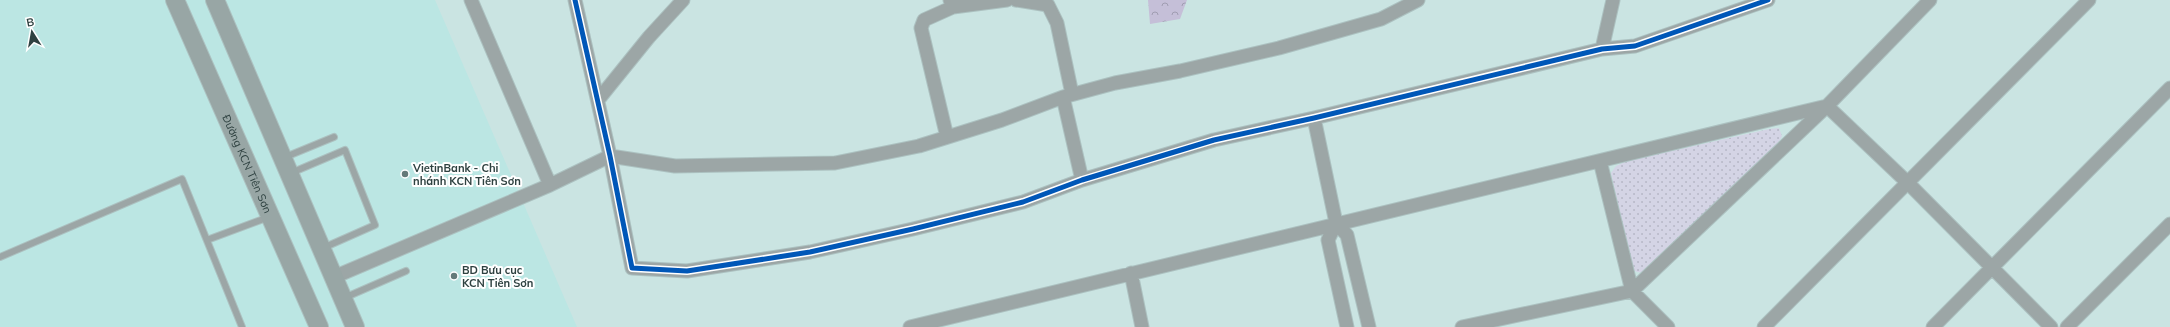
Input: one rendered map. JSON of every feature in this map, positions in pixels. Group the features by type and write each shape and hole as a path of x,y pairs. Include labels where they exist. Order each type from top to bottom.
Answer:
{"main road":[{"name":"Đường KCN Tiên Sơn","path":"176,0 319,327"},
{"path":"215,0 355,327"}],"street":[{"path":"470,0 550,185"},
{"path":"575,0 610,156 632,268 687,272 810,252 1023,202 1082,180 1214,140 1314,118 1602,49 1635,46 1768,0"},
{"path":"598,100 649,37 682,0"},
{"path":"947,137 921,28 924,20 952,3 1007,0"},
{"path":"1016,0 1048,5 1057,23 1082,180"},
{"path":"334,277 550,185 610,156 675,166 835,163 920,146 1068,96 1115,83 1180,72 1279,48 1381,18 1418,0"},
{"path":"1602,49 1613,0"},
{"path":"1462,327 1632,291 1827,106 1930,0"},
{"path":"1764,327 2089,0"},
{"path":"1933,327 2170,88"},
{"path":"910,327 1827,106"},
{"path":"1827,106 1908,183 2051,327"},
{"path":"1314,118 1336,224 1347,235 1369,327"},
{"path":"1600,161 1632,291 1668,327"},
{"path":"1336,224 1328,240 1348,327"},
{"path":"2067,327 2170,224"},
{"path":"1131,273 1142,327"}],"lane":[{"path":"286,166 334,137"},
{"path":"286,166 345,150 375,225 322,249"},
{"path":"0,257 182,179 242,327"},
{"path":"207,240 270,217"},
{"path":"343,298 406,271"}],"shaded area":[{"path":"0,0 435,0 577,327 0,327"},
{"path":"1779,128 1782,136 1777,145 1645,273 1637,272 1632,269 1611,173 1616,166 1627,161"}],"green space":[{"path":"1148,0 1187,0 1180,19 1150,24"}],"cycle path":[{"path":"575,0 610,156 632,268 687,271 810,252 1023,202 1082,180 1214,140 1314,118 1602,49 1635,46 1768,0"}],"place":[{"name":"VietinBank - Chi nhánh KCN Tiên Sơn","path":"405,174"},
{"name":"BD Bưu cục KCN Tiên Sơn","path":"454,276"}]}
